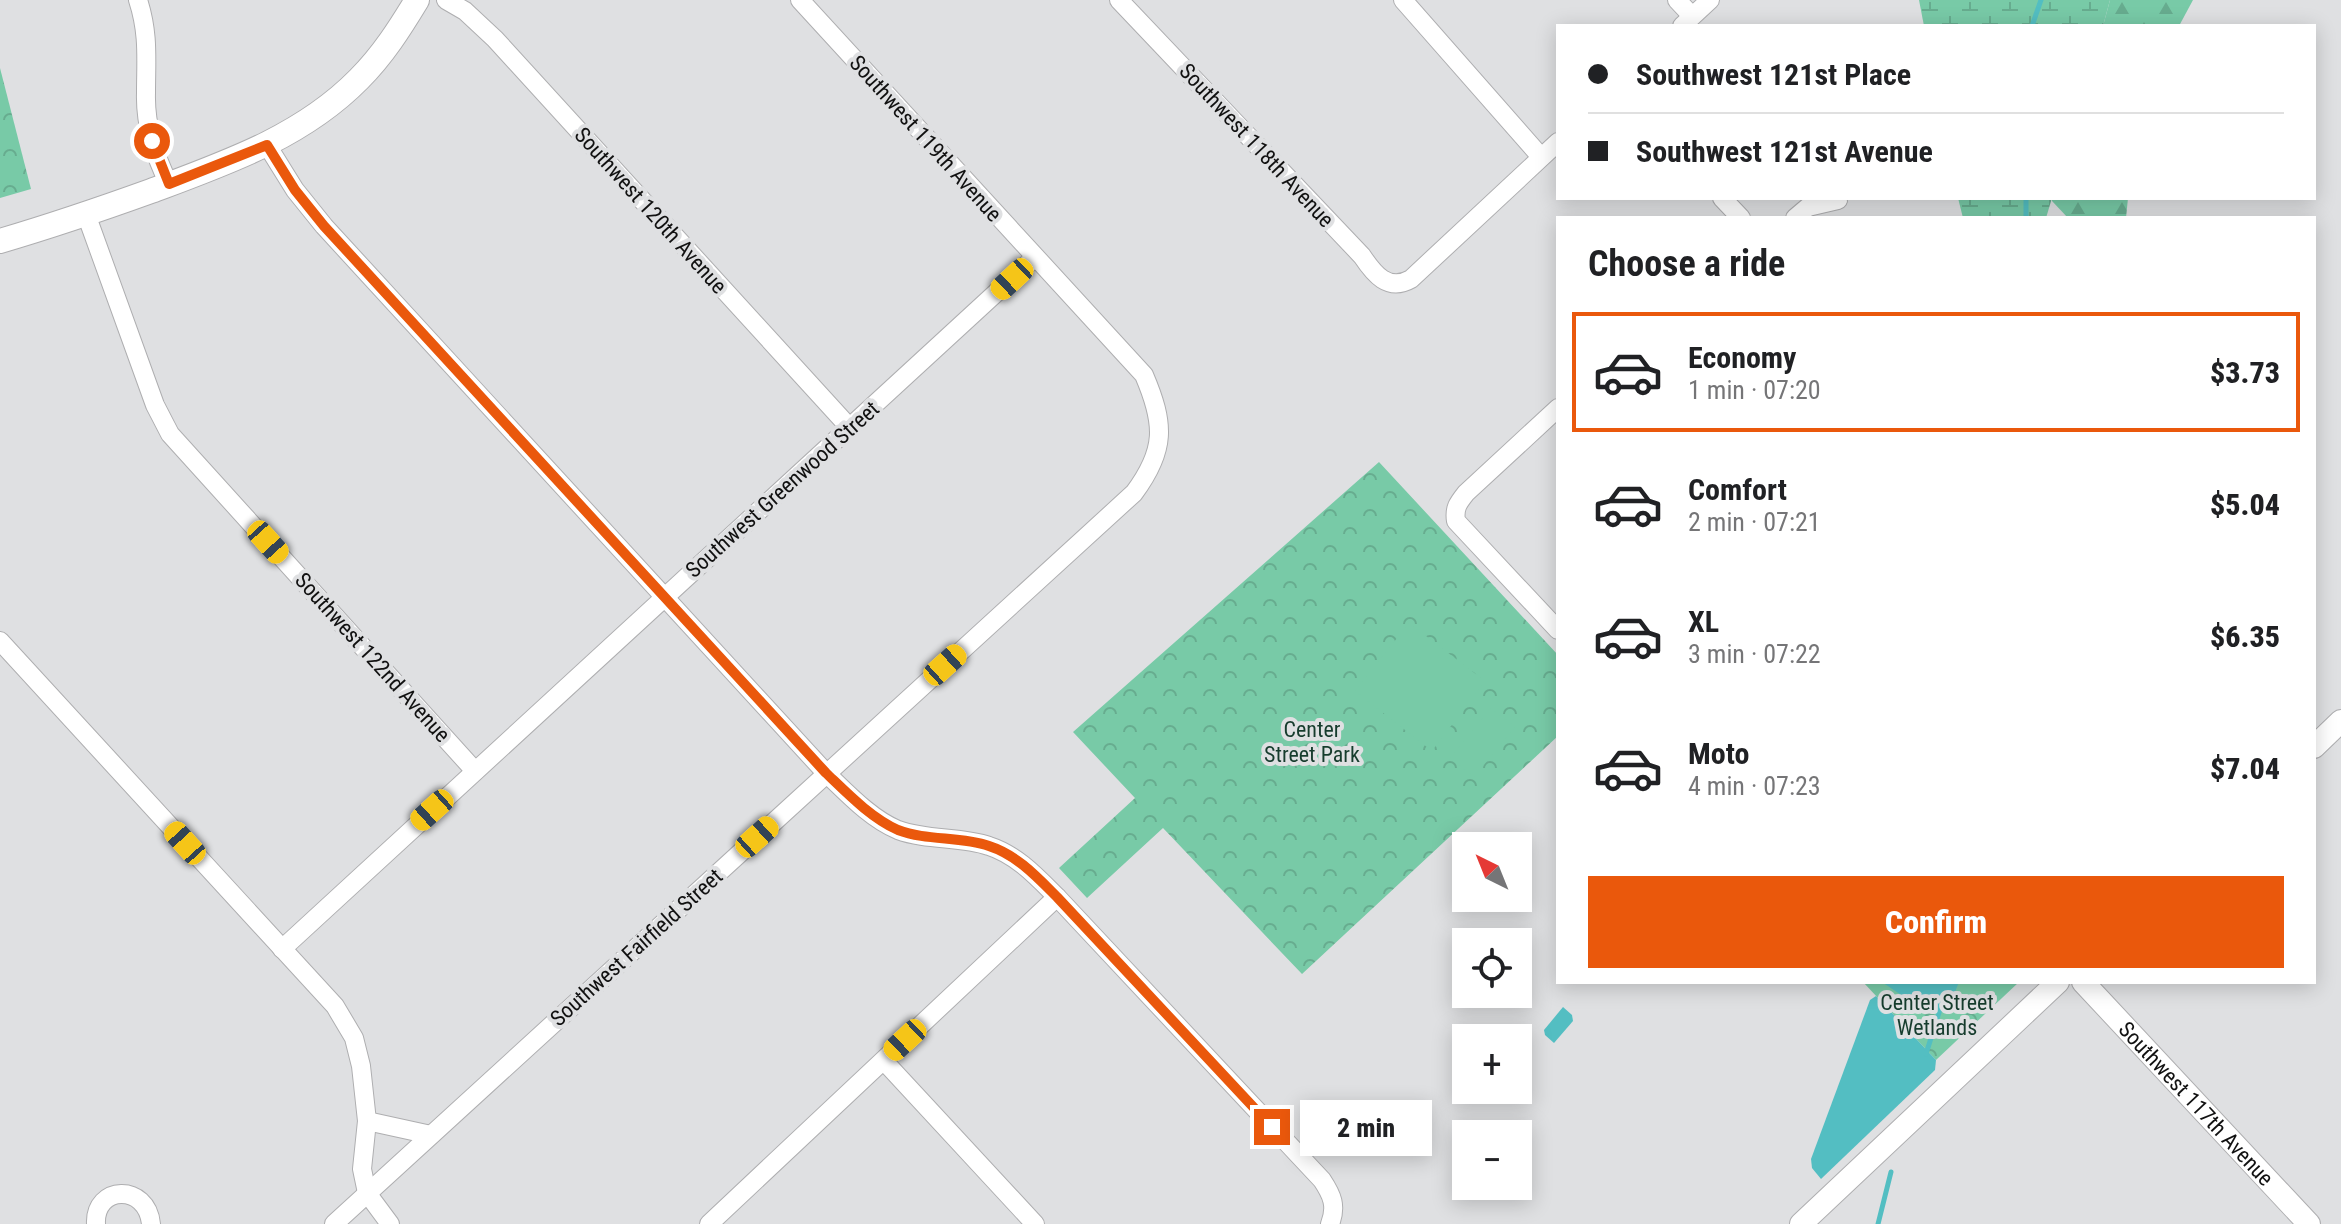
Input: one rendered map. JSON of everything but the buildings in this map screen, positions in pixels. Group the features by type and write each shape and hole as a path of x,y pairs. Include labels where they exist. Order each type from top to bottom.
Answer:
{"main road":[{"path":"0,241 86,214 267,145 316,115 359,79 394,37 417,0"}],"street":[{"path":"138,0 148,51 147,114 152,141 169,184"},
{"name":"Southwest 120th Avenue","path":"446,0 465,11 495,39 850,428"},
{"name":"Southwest 119th Avenue","path":"800,0 1144,375 1158,406 1160,428"},
{"name":"Southwest 118th Avenue","path":"1119,0 1362,256 1380,279 1398,284 1420,271 1541,157"},
{"path":"1403,0 1541,157 1556,144"},
{"path":"1677,0 1687,21 1710,0"},
{"path":"267,145 295,190 324,226 826,773 857,802 896,829 922,837 988,845 1023,864 1322,1180 1332,1197 1332,1218"},
{"path":"1724,200 1739,216"},
{"path":"1797,216 1808,207 1838,200"},
{"name":"Southwest 122nd Avenue","path":"86,214 155,405 170,434 475,771"},
{"name":"Southwest Greenwood Street","path":"282,949 1035,257"},
{"path":"1556,410 1466,493 1455,507 1456,521 1556,628"},
{"name":"Southwest Fairfield Street","path":"334,1224 1134,493 1158,453 1160,428"},
{"path":"0,641 335,1006 354,1038 361,1066 367,1121 362,1169 367,1193 390,1224"},
{"path":"2316,745 2341,721"},
{"path":"712,1223 1057,897"},
{"path":"1801,1224 2056,984"},
{"name":"Southwest 117th Avenue","path":"2085,984 2309,1224"},
{"path":"884,1061 1035,1224"},
{"path":"367,1121 431,1135"},
{"path":"96,1224 97,1210 104,1201 113,1195 126,1194 144,1203 151,1224"}],"green space":[{"path":"1919,0 2110,0 2104,24 1924,24"},
{"path":"2110,0 2193,0 2180,24 2104,24"},
{"path":"0,68 31,189 0,198"},
{"path":"1958,200 2051,200 2047,216 1962,216"},
{"path":"2128,200 2126,216 2066,216 2052,201"},
{"name":"Center Street Park","path":"1379,462 1556,653 1556,738 1302,974 1163,828 1087,898 1059,868 1135,798 1073,732"},
{"path":"1409,623 1485,681 1432,751 1355,691"},
{"path":"1491,708 1515,727 1474,777 1450,758"},
{"name":"Center Street Wetlands","path":"1865,984 2017,984 1936,1060"}],"water":[{"path":"1885,984 1958,984 1949,1007 1922,1005"},
{"path":"1876,996 1936,1060 1935,1070 1821,1179 1812,1168 1811,1159 1870,1000"},
{"path":"1563,1007 1572,1015 1573,1021 1554,1043 1544,1030"}],"waterway":[{"path":"2033,24 2041,0"},
{"path":"2026,200 2026,216"},
{"path":"1926,1054 1941,1006"},
{"path":"1878,1224 1891,1172"}],"route":[{"path":"152,141 169,184 267,145 295,190 324,226 826,773 857,802 896,829 922,837 988,845 1023,864 1272,1127"}]}
